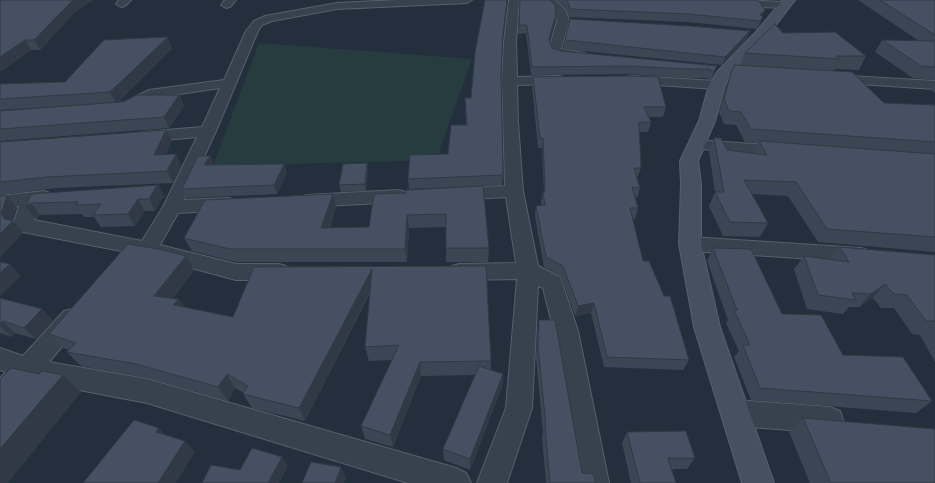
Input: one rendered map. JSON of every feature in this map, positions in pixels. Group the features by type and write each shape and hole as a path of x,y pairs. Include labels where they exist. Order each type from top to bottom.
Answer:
{"street":[{"path":"119,264 141,248 172,207 171,190 208,132 252,31 258,23 269,18 337,6 467,0"},
{"path":"492,483 519,408 528,271 514,191 510,122 509,81 514,0"},
{"path":"550,0 567,21 555,49 556,52 566,55 590,57"},
{"path":"725,3 787,3"},
{"path":"758,483 707,327 690,244 691,184 689,161 707,121 723,75 761,35 787,3"},
{"path":"746,33 761,35"},
{"path":"623,75 723,75"},
{"path":"818,78 935,85"},
{"path":"509,81 569,80"},
{"path":"112,109 126,108 149,94 229,84"},
{"path":"129,138 208,132"},
{"path":"696,145 801,152"},
{"path":"443,194 514,191"},
{"path":"0,202 64,196"},
{"path":"291,201 419,196"},
{"path":"31,198 23,225 141,248 236,272 299,272"},
{"path":"172,207 244,203"},
{"path":"690,244 882,256"},
{"path":"441,272 528,271 552,283 566,331 594,483"},
{"path":"0,394 28,369 84,305"},
{"path":"0,359 28,369 147,391 456,483"},
{"path":"736,413 856,423"}],"green space":[{"path":"259,43 472,59 436,160 213,166"}],"building":[{"path":"0,0 74,0 34,40 25,40 0,57"},
{"path":"485,0 507,0 501,72 503,175 408,179 410,155 448,154 451,125 467,125 465,98 471,98 475,52"},
{"path":"520,0 550,0 555,5 556,13 549,40 552,48 561,51 717,66 714,71 711,71 710,69 629,66 532,67 527,25 519,25"},
{"path":"566,0 758,0 765,10 760,15 763,17 760,21 689,14 570,9"},
{"path":"880,0 935,0 935,35"},
{"path":"570,19 750,31 725,57 565,40"},
{"path":"775,24 783,33 835,32 866,56 836,56 840,59 745,53"},
{"path":"168,37 110,92 0,99 0,84 65,82 104,40"},
{"path":"882,40 935,41 935,67 921,66"},
{"path":"735,65 852,72 884,103 935,105 935,142 751,129 741,112 729,111 724,99 731,73"},
{"path":"533,77 658,77 666,107 644,107 651,122 639,122 641,168 634,168 640,188 632,187 638,208 630,208 643,261 649,261 664,296 670,296 689,360 607,357 594,303 578,306 563,266 546,257 536,206 545,205 543,192 545,192 543,138 540,138"},
{"path":"136,95 179,95 164,117 0,129 0,111 120,102 126,101"},
{"path":"166,130 154,155 176,154 167,171 47,177 0,182 0,142"},
{"path":"714,138 721,138 727,150 767,155 759,141 935,154 935,237 827,229 796,182 744,180 768,223 730,222 715,192 724,192"},
{"path":"198,156 210,156 204,165 284,164 274,185 182,189"},
{"path":"367,163 365,184 339,185 343,164"},
{"path":"159,185 156,187 149,199 138,199 128,214 93,215 101,204 76,205 78,202 31,203 26,207 31,194"},
{"path":"483,186 489,248 446,248 446,214 407,215 405,249 230,249 184,238 205,200 333,194 321,228 369,227 374,194 406,193 406,190"},
{"path":"0,196 7,196 1,214 5,219 13,221 0,234"},
{"path":"128,244 186,256 154,296 178,299 174,305 233,317 254,267 486,266 491,361 420,362 390,435 361,426 399,345 365,347 372,269 299,408 243,394 248,386 227,374 218,387 136,364 67,352 76,343 49,334"},
{"path":"840,247 935,255 935,321 926,321 907,295 894,294 885,284 871,294 852,293 855,300 818,295 804,256 849,262"},
{"path":"713,248 751,249 782,314 821,315 843,355 903,357 932,401 760,388 743,345 750,345 734,310 737,310"},
{"path":"0,262 10,264 0,273"},
{"path":"0,298 42,309 24,328 3,321 0,324"},
{"path":"539,320 555,320 582,473 594,474 595,483 550,483 538,346"},
{"path":"479,366 503,374 470,459 443,449"},
{"path":"11,368 39,374 42,371 63,375 0,449 0,379"},
{"path":"803,418 935,429 935,483 831,483"},
{"path":"134,420 159,428 156,432 185,441 158,483 83,483"},
{"path":"686,431 695,458 668,458 676,483 640,483 627,432"},
{"path":"252,448 282,457 268,483 202,483 211,465 240,470"},
{"path":"311,462 341,467 335,483 302,483"}]}
